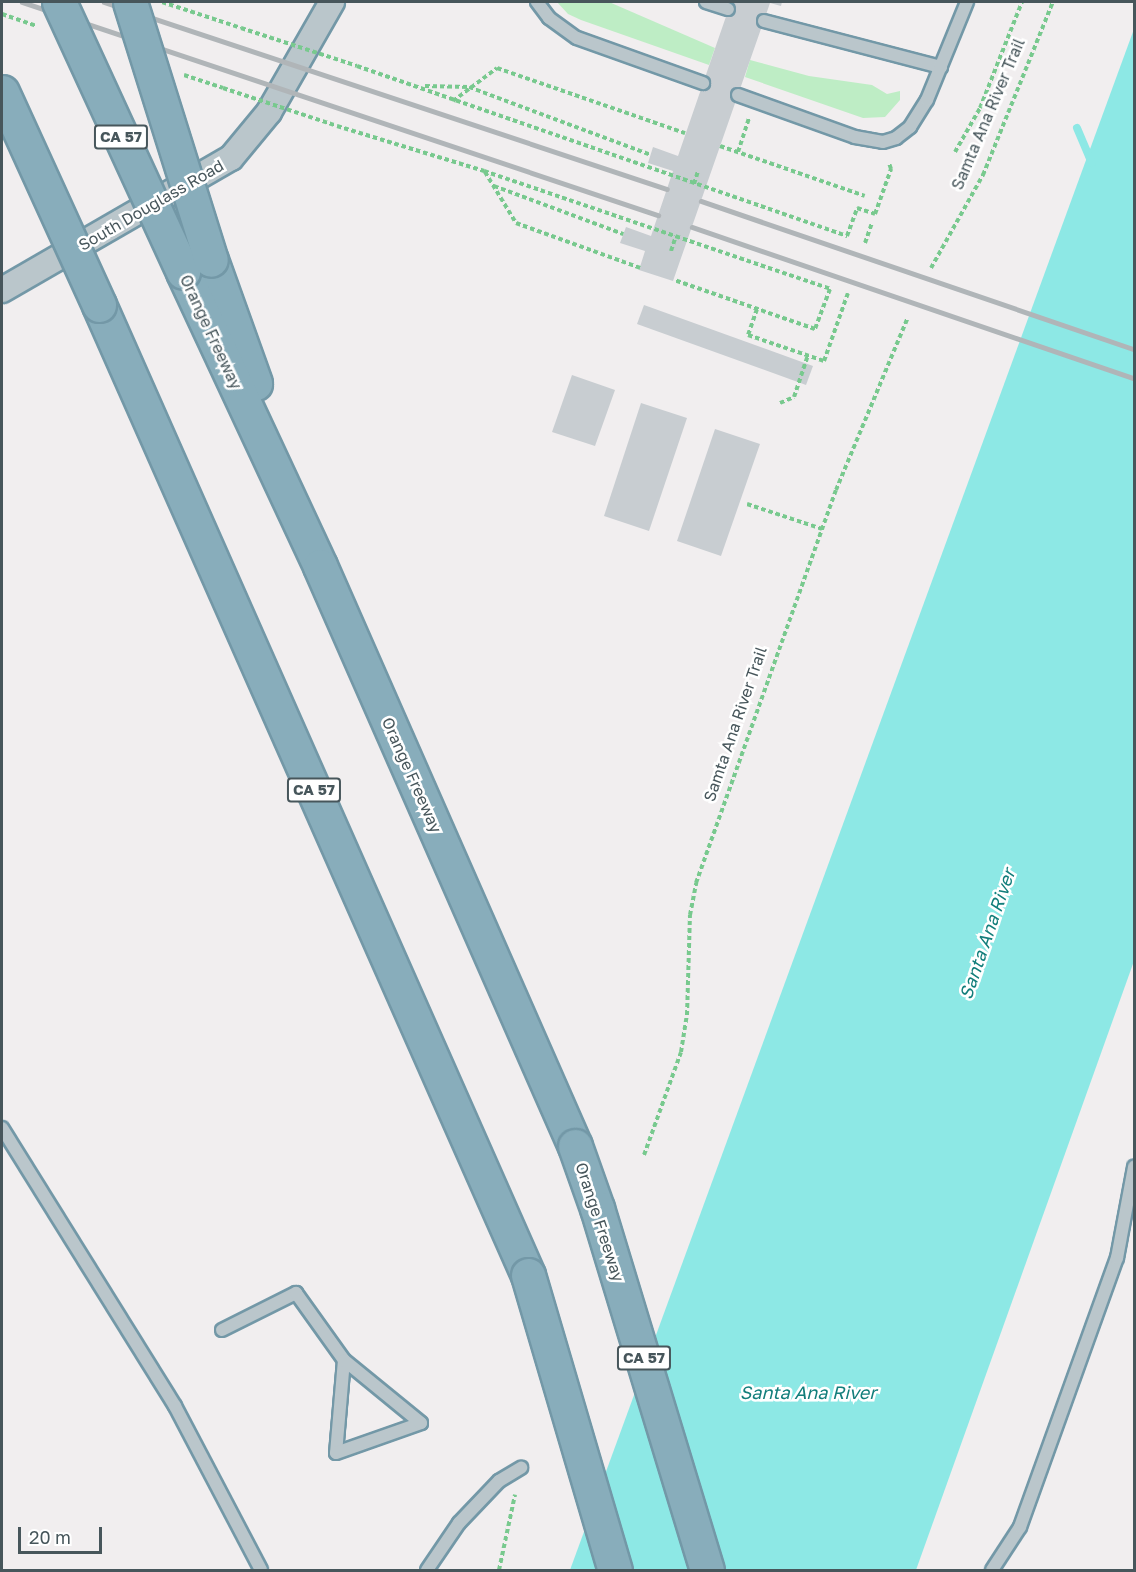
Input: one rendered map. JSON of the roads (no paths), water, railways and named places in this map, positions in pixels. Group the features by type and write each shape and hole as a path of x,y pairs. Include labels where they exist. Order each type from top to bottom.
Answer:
{"highway":[{"name":"Orange Freeway","path":"60,2 197,266 320,566 575,1146 604,1230 707,1570"},
{"path":"130,2 197,266"},
{"name":"CA 57","path":"2,92 99,305 528,1275 615,1570"}],"street":[{"name":"South Douglass Road","path":"2,290 231,158 269,112 332,2"}],"lane":[{"path":"537,2 549,18 577,38 703,83"},
{"path":"706,2 728,9"},
{"path":"738,95 855,137 883,142 910,127 941,67 967,2"},
{"path":"764,21 941,67"},
{"path":"2,1128 174,1406 261,1570"},
{"path":"992,1570 1020,1527 1109,1280 1134,1167"},
{"path":"222,1330 296,1293 344,1360 422,1424 336,1453 344,1360"},
{"path":"427,1570 459,1523 499,1481 521,1468"}],"water":[{"name":"Santa Ana River","path":"1134,29 1134,961 916,1570 570,1570"}],"waterway":[{"path":"1077,128 1092,163"}],"railway":[{"path":"22,2 658,215"},
{"path":"104,2 667,189"},
{"path":"701,201 1134,349"},
{"path":"692,227 1134,378"}]}
